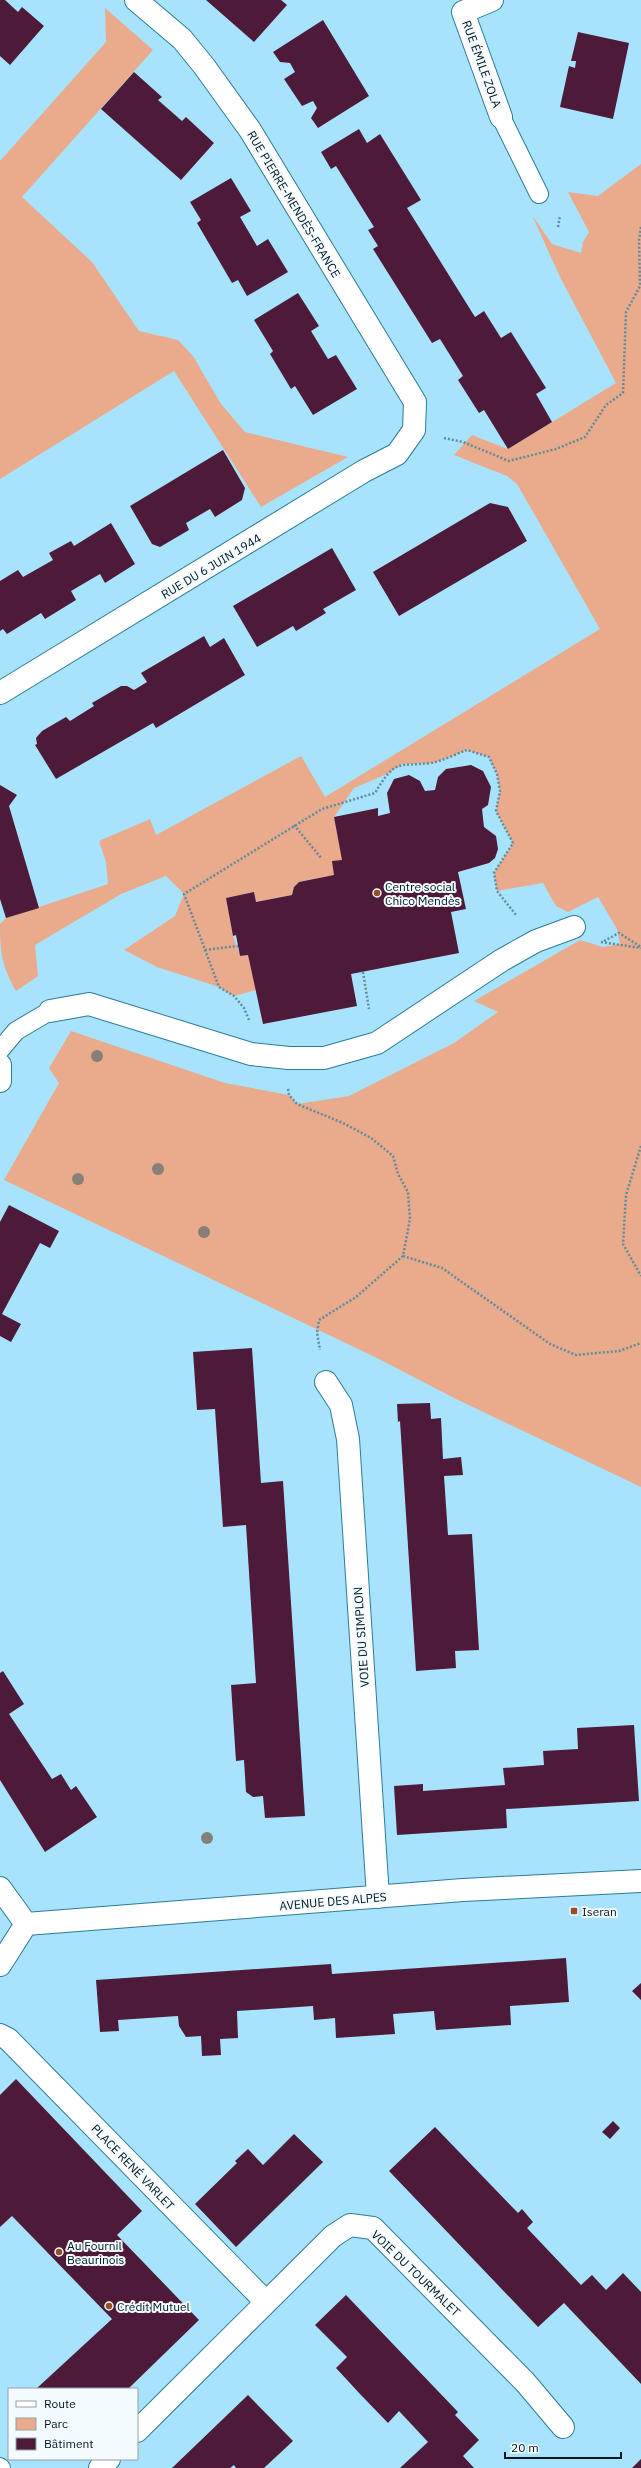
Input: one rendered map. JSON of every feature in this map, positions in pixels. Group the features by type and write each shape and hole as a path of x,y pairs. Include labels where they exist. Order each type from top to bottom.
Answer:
{"street":[{"name":"RUE PIERRE-MENDÈS-FRANCE","path":"136,0 182,39 204,66 250,130 415,402 414,430"},
{"name":"RUE ÉMILE ZOLA","path":"492,0 461,6 501,117"},
{"name":"RUE DU 6 JUIN 1944","path":"0,693 364,472 397,454 414,430"},
{"path":"50,1011 89,1004 251,1054 289,1058 324,1058 377,1043 502,960 536,941 574,927"},
{"path":"0,1065 0,1081"},
{"name":"VOIE DU SIMPLON","path":"326,1382 341,1405 348,1439 378,1897"},
{"name":"AVENUE DES ALPES","path":"26,1924 378,1897 641,1881"},
{"path":"0,1888 26,1924 0,1965"},
{"name":"PLACE RENÉ VARLET","path":"0,2035 8,2039 265,2301"},
{"name":"VOIE DU TOURMALET","path":"138,2430 265,2301 333,2236 350,2225 373,2228 525,2382 563,2427"},
{"path":"100,2468 108,2460"}],"lane":[{"path":"501,117 539,194"},
{"path":"0,1050 16,1031 50,1011"}],"path":[{"path":"414,430 463,442 508,461 556,449 585,437 606,405 623,393 626,312 640,286 641,262 639,240 641,227"},
{"path":"250,1022 244,1008 234,996 219,987 184,894 322,809 376,792 387,774 402,764 433,763 467,750 488,757 497,774 500,791 496,811 513,843 494,873 497,891 536,941"},
{"path":"294,825 322,858"},
{"path":"574,927 593,942 604,942 641,948"},
{"path":"604,942 619,933 641,948"},
{"path":"205,950 238,946"},
{"path":"289,1058 287,1078 289,1095 297,1104 343,1122 371,1138 393,1156 398,1174 408,1192 410,1219 403,1256 356,1297 319,1320 317,1333 326,1382"},
{"path":"641,1146 626,1195 623,1244 641,1276"},
{"path":"403,1256 442,1268 550,1344 576,1355 619,1351 641,1343"}],"green space":[{"path":"105,8 153,50 22,197 92,262 139,331 178,340 193,356 221,404 245,432 348,457 261,507 174,371 0,479 0,161 106,42"},
{"path":"641,164 641,1487 454,1398 377,1358 4,1180 59,1083 49,1068 71,1031 225,1083 289,1095 297,1104 349,1096 454,1043 498,1012 474,1001 580,940 603,947 620,944 617,929 598,897 568,912 556,906 543,883 497,891 494,873 513,843 496,811 500,791 497,774 489,757 467,750 433,763 402,764 387,774 354,788 334,817 345,873 299,882 294,887 292,895 256,902 254,892 226,898 233,936 240,956 248,955 256,990 234,996 219,987 157,967 124,950 175,916 184,894 166,876 121,894 35,945 38,976 16,991 5,966 1,951 0,924 6,918 108,884 106,862 99,841 150,819 156,835 301,756 325,797 600,629 517,484 507,476 454,455 472,435 508,449 616,383 560,277 532,215 552,244 581,253 583,242 589,232 568,192 598,196"}],"building":[{"path":"0,0 5,0 18,12 22,7 44,26 10,65 0,56"},
{"path":"206,0 281,0 287,5 254,42"},
{"path":"323,20 369,96 318,128 311,118 317,108 313,101 302,106 284,79 295,72 290,63 280,62 273,52"},
{"path":"578,32 629,43 613,119 560,107 569,66 575,68 576,61 571,61"},
{"path":"134,72 162,97 158,100 182,121 186,117 214,143 181,180 101,109"},
{"path":"359,129 367,143 380,134 421,200 407,208 475,317 484,311 501,338 511,332 546,388 536,394 552,422 508,449 484,410 479,413 458,380 463,376 440,339 432,343 373,249 378,246 368,230 374,227 336,166 331,169 321,152"},
{"path":"231,178 251,211 240,217 257,246 268,239 288,272 247,296 238,280 232,283 197,223 201,220 190,202"},
{"path":"298,293 319,326 311,331 328,359 336,355 357,389 313,415 295,386 291,389 270,354 273,351 254,320"},
{"path":"223,450 245,488 242,500 215,517 210,509 186,523 189,530 160,547 152,544 130,506"},
{"path":"490,503 508,507 527,541 399,616 373,572"},
{"path":"111,523 135,564 105,583 100,574 71,591 76,600 45,619 41,613 7,634 3,629 0,631 0,581 18,570 23,577 53,560 49,553 71,541 74,546"},
{"path":"332,548 356,590 323,609 326,613 296,631 293,626 257,647 233,606"},
{"path":"204,636 210,647 224,638 245,675 156,728 153,723 56,779 35,745 37,744 36,738 42,731 66,717 70,721 94,706 92,703 121,686 127,686 134,690 147,682 141,673"},
{"name":"Centre social Chico Mendès","path":"471,765 483,771 491,787 488,805 482,809 484,827 496,836 498,849 495,858 489,863 458,872 466,909 451,912 459,953 351,974 357,1006 263,1024 248,955 240,956 236,935 233,936 226,898 254,892 256,902 292,895 294,887 299,882 334,875 332,861 342,860 334,817 378,808 378,816 390,813 387,793 394,779 409,775 420,781 425,791 435,790 438,777 446,769"},
{"path":"0,785 17,795 9,806 39,908 6,918 0,899"},
{"path":"9,1205 59,1231 50,1248 40,1243 2,1314 21,1324 11,1342 0,1336 0,1222"},
{"path":"252,1348 261,1483 283,1481 305,1816 265,1818 263,1796 253,1797 246,1792 244,1760 236,1761 231,1685 256,1683 246,1525 223,1527 215,1409 197,1410 193,1352"},
{"path":"430,1403 431,1419 441,1418 443,1459 461,1457 463,1475 444,1476 448,1535 472,1534 479,1650 455,1651 456,1668 416,1671 400,1421 398,1422 397,1404"},
{"path":"3,1671 24,1704 9,1714 52,1779 61,1774 71,1790 76,1786 97,1817 45,1852 0,1780 0,1673"},
{"path":"634,1725 639,1801 506,1809 507,1828 397,1835 394,1786 423,1784 423,1791 505,1785 503,1768 544,1765 543,1751 578,1749 577,1728"},
{"path":"566,1958 569,2002 510,2006 511,2025 436,2030 434,2011 393,2014 395,2034 336,2038 335,2018 314,2020 313,2006 237,2011 238,2038 220,2039 221,2055 202,2056 201,2036 186,2037 179,2026 178,2016 118,2020 119,2031 100,2032 96,1980 331,1964 332,1974"},
{"path":"641,1983 641,2000 632,1991"},
{"path":"16,2079 142,2211 117,2235 199,2320 129,2388 37,2388 112,2319 12,2216 0,2227 0,2095"},
{"path":"613,2121 620,2128 610,2139 602,2132"},
{"path":"435,2127 518,2213 522,2209 533,2222 527,2228 581,2285 592,2275 606,2290 623,2273 641,2292 641,2384 564,2303 538,2327 389,2171"},
{"path":"294,2134 323,2162 236,2247 195,2204 237,2163 235,2161 248,2149 263,2165"},
{"path":"346,2295 458,2412 455,2415 479,2440 463,2456 474,2468 400,2468 428,2442 399,2411 388,2423 336,2368 347,2357 315,2325"},
{"path":"248,2395 293,2441 264,2468 236,2468 234,2465 230,2468 172,2468"},
{"path":"641,2459 641,2468 632,2468"}],"place":[{"name":"Centre social Chico Mendès","path":"377,893"},
{"name":"Iseran","path":"574,1911"},
{"name":"Au Fournil Beaurinois","path":"59,2252"},
{"name":"Crédit Mutuel","path":"109,2306"}]}
